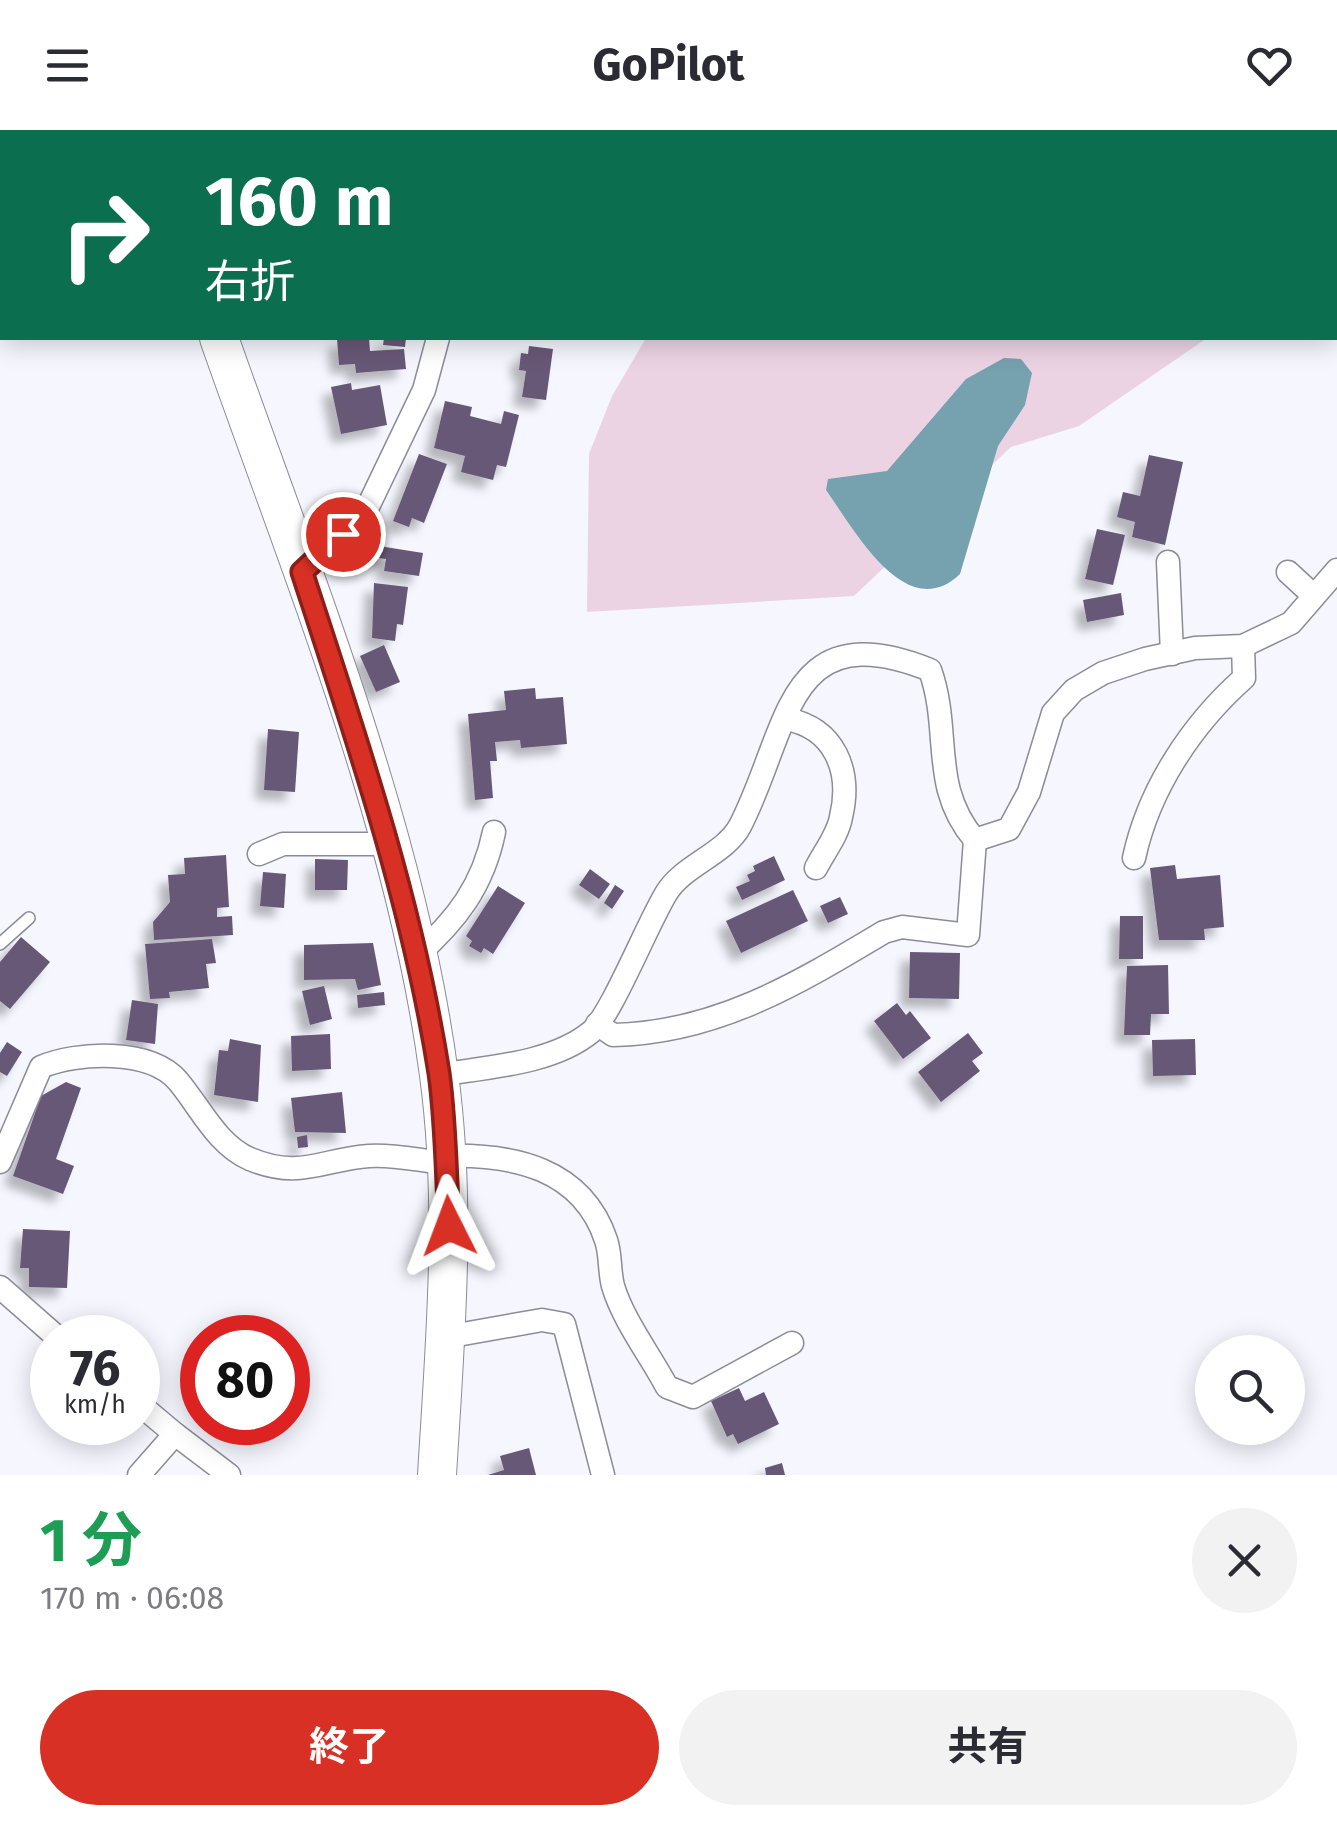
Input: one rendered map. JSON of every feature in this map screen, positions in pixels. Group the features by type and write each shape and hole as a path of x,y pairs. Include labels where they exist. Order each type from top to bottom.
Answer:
{"highway":[{"path":"220,340 302,572 389,844 439,1075 451,1257 437,1475"}],"street":[{"path":"302,572 364,516 424,390 437,340"},
{"path":"1168,562 1172,654"},
{"path":"976,840 1008,829 1029,792 1053,713 1074,690 1103,673 1172,654 1243,646 1291,623 1337,570"},
{"path":"1288,572 1314,596"},
{"path":"1134,858 1142,817 1204,713 1244,678 1243,646"},
{"path":"439,1075 520,1062 562,1048 594,1031 597,1024 670,888 737,832 801,684 822,662 851,656 894,656 930,670 942,705 944,780 956,817 976,840 968,934 902,927 884,932 774,996 696,1024 613,1035 597,1024"},
{"path":"786,719 808,723 828,738 845,786 841,821 816,868"},
{"path":"416,956 454,922 487,868 494,832"},
{"path":"259,854 283,844 389,844"},
{"path":"0,1162 41,1067 65,1057 108,1055 174,1076 228,1146 250,1159 310,1170 369,1156 445,1159 492,1155 520,1160 572,1186 588,1201 608,1242 613,1286 667,1387 680,1395 693,1397 792,1343"},
{"path":"0,1287 32,1315"},
{"path":"446,1337 542,1320 564,1324 603,1475"},
{"path":"160,1421 229,1475"},
{"path":"139,1475 176,1434"}],"lane":[{"path":"0,944 29,918"}],"shaded area":[{"path":"645,340 1204,340 1079,426 1011,447 854,596 587,612 589,454 612,396"}],"water":[{"path":"1004,358 1021,359 1032,373 1025,405 998,446 960,574 940,587 920,588 901,581 883,566 851,527 826,490 828,479 887,471 966,379"}],"building":[{"path":"337,340 369,340 370,351 404,349 406,369 356,373 355,364 339,365"},
{"path":"384,340 406,340 405,347 383,345"},
{"path":"529,346 553,349 546,400 522,397 526,371 519,370 521,353 528,354"},
{"path":"351,383 352,390 380,385 387,425 341,434 331,387"},
{"path":"445,401 472,407 470,416 501,424 504,411 519,415 506,467 497,465 493,480 461,472 465,456 434,448"},
{"path":"419,454 447,464 424,523 412,518 409,527 393,521"},
{"path":"1149,455 1183,462 1165,545 1132,537 1135,522 1117,517 1123,492 1140,496"},
{"path":"1097,529 1125,535 1113,585 1085,579"},
{"path":"379,546 423,553 419,576 384,571 386,559 378,558"},
{"path":"374,583 408,587 403,625 397,624 395,641 372,638"},
{"path":"1121,593 1124,615 1087,622 1083,600"},
{"path":"384,645 400,682 376,692 360,656"},
{"path":"535,688 536,699 563,697 567,744 521,748 520,740 495,742 497,761 490,761 493,798 475,800 468,714 506,710 504,691"},
{"path":"268,729 299,732 295,792 264,790"},
{"path":"226,855 229,907 217,908 217,917 232,916 233,935 154,940 153,922 170,902 168,875 185,874 184,858"},
{"path":"774,856 785,880 742,900 736,887 750,881 747,875 755,871 753,866"},
{"path":"315,859 348,860 347,890 315,890"},
{"path":"1175,865 1177,879 1220,875 1224,927 1204,929 1205,940 1159,940 1150,868"},
{"path":"590,869 610,884 599,899 579,885"},
{"path":"263,872 286,874 284,908 260,906"},
{"path":"615,885 624,891 612,909 604,903"},
{"path":"498,886 525,903 493,954 484,948 481,953 469,946 472,941 466,936"},
{"path":"793,890 808,921 741,953 726,921"},
{"path":"840,897 848,914 828,923 820,906"},
{"path":"1120,916 1143,916 1143,959 1119,959"},
{"path":"21,937 50,962 10,1009 0,1001 0,962"},
{"path":"212,939 216,963 206,964 209,988 169,992 170,998 150,999 145,944"},
{"path":"373,943 381,985 358,990 355,979 304,980 304,945"},
{"path":"910,952 960,953 959,999 909,998"},
{"path":"1168,965 1169,1014 1151,1014 1150,1035 1124,1035 1127,966"},
{"path":"324,986 332,1019 310,1025 302,991"},
{"path":"384,992 385,1005 358,1008 357,995"},
{"path":"132,1000 158,1004 155,1044 126,1040"},
{"path":"897,1003 906,1015 910,1011 931,1038 903,1059 874,1021"},
{"path":"968,1033 983,1053 972,1061 980,1071 941,1102 918,1072"},
{"path":"330,1034 331,1069 292,1071 291,1036"},
{"path":"230,1039 261,1045 258,1102 214,1095 219,1050 228,1051"},
{"path":"1195,1039 1196,1075 1153,1076 1152,1040"},
{"path":"7,1042 22,1052 7,1076 0,1072 0,1053"},
{"path":"66,1082 81,1088 56,1159 74,1166 63,1194 13,1176 41,1096"},
{"path":"342,1092 346,1133 295,1132 291,1098"},
{"path":"307,1135 308,1147 298,1148 297,1137"},
{"path":"23,1229 70,1231 67,1288 29,1287 29,1268 20,1268"},
{"path":"739,1388 745,1401 764,1392 779,1424 738,1444 733,1434 727,1437 711,1401"},
{"path":"529,1448 536,1475 488,1475 504,1470 500,1456"},
{"path":"782,1463 785,1475 766,1475 765,1468"}],"route":[{"path":"343,534 302,572 387,836 408,918 439,1075 449,1226"}]}
